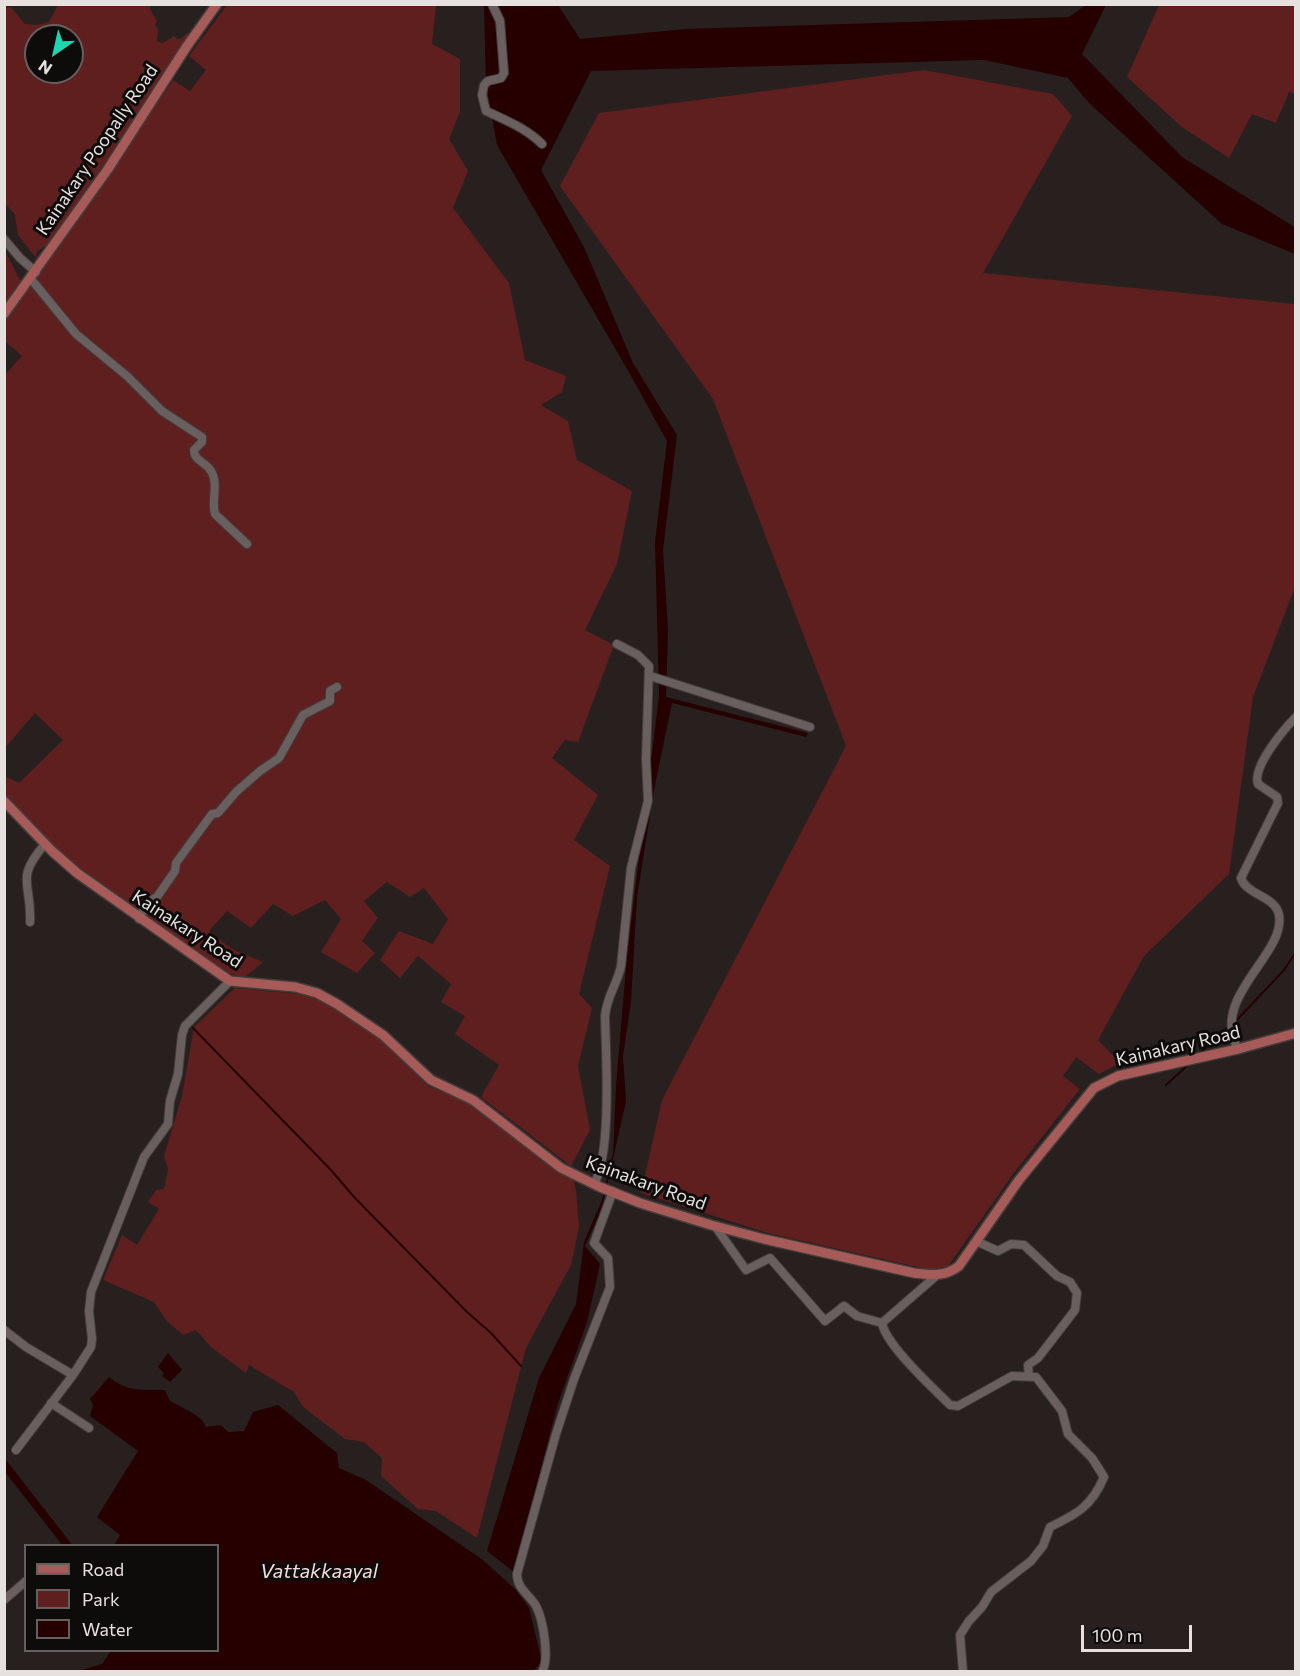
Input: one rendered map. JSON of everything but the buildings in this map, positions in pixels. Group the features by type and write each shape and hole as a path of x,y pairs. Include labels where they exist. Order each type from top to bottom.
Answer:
{"main road":[{"name":"Kainakary Poopally Road","path":"4,314 108,169 186,46 217,4"},
{"name":"Kainakary Road","path":"4,801 76,873 230,981 295,987 317,993 337,1004 383,1035 431,1080 473,1100 561,1168 597,1186 640,1203 715,1226 823,1253 936,1276 953,1271 959,1266 978,1242 1019,1180 1094,1088 1118,1076 1236,1050 1296,1033"}],"street":[{"path":"492,4 500,21 504,73 501,78 488,81 484,85 482,94 486,111 515,124 542,144"},
{"path":"4,239 76,334 127,376 162,411 202,437 202,442 194,450 194,454 207,466 213,477 215,514 247,544"},
{"path":"597,1186 606,1119 606,1001 621,966 631,868 648,801 646,759 650,676 644,660 617,644"},
{"path":"650,676 810,727"},
{"path":"139,919 147,903 158,897 175,871 176,862 212,814 218,813 236,792 279,758 303,715 329,702 330,691 337,687"},
{"path":"1236,1050 1233,1020 1236,1004 1279,928 1277,908 1245,885 1241,878 1278,803 1274,794 1258,784 1257,777 1271,748 1296,717"},
{"path":"30,922 26,883 28,867 45,844"},
{"path":"16,1450 73,1375 91,1347 89,1311 91,1292 144,1156 168,1124 170,1101 178,1074 185,1026 230,981"},
{"path":"542,1671 546,1661 539,1614 521,1588 517,1574 563,1412 582,1355 610,1287 608,1258 594,1244 612,1191"},
{"path":"715,1226 746,1270 770,1258 825,1322 844,1306 857,1316 882,1323"},
{"path":"978,1242 998,1251 1011,1244 1024,1245 1057,1276 1070,1282 1077,1293 1075,1311 1038,1358 1028,1365 1029,1376"},
{"path":"882,1323 936,1276"},
{"path":"882,1323 884,1332 905,1358 950,1405 958,1406 1012,1376 1036,1377 1062,1411 1068,1434 1092,1458 1104,1477 1094,1499 1071,1517 1050,1527 1043,1546 1031,1561 992,1592 969,1621 960,1635 963,1671"},
{"path":"4,1330 26,1347 73,1375"},
{"path":"51,1403 89,1428"},
{"path":"4,1600 24,1583"}],"green space":[{"path":"58,5 150,5 157,21 155,25 158,29 157,41 163,43 174,36 177,39 187,33 191,35 86,191 47,245 37,251 36,258 18,235 15,215 5,203 5,8 11,7 25,24 24,84 84,84 84,24 40,24 49,22"},
{"path":"227,5 436,5 432,44 460,59 460,112 449,139 468,171 453,208 509,283 525,360 566,376 562,392 541,405 568,421 577,460 632,491 617,564 585,630 614,645 578,742 565,740 552,758 598,795 574,840 610,866 579,994 592,1008 578,1066 590,1130 571,1166 481,1097 499,1065 455,1034 465,1016 441,1002 451,984 418,956 400,978 380,960 399,931 433,944 448,919 424,888 410,897 387,882 364,901 378,918 362,941 375,953 357,973 321,952 341,919 325,900 293,916 273,904 251,928 227,911 209,931 232,949 263,962 244,978 226,972 62,855 5,795 7,777 19,783 63,740 35,713 5,748 4,376 22,356 5,341 5,321 173,80 190,91 206,70 189,56"},
{"path":"1159,5 1295,5 1295,94 1289,92 1276,123 1252,114 1229,158 1182,127 1127,77"},
{"path":"924,70 1053,94 1072,116 983,273 1295,304 1295,587 1253,697 1229,874 1144,956 1098,1040 1120,1063 1099,1074 1076,1057 1063,1076 1080,1089 1016,1170 948,1266 931,1270 768,1233 641,1193 662,1100 846,746 713,399 560,186 599,113"},
{"path":"5,251 21,282 4,305"},
{"path":"235,988 299,994 318,999 353,1019 389,1046 428,1086 473,1104 573,1179 579,1227 571,1265 526,1348 477,1538 436,1511 418,1509 381,1476 382,1458 364,1442 345,1439 303,1407 294,1392 249,1365 246,1373 212,1348 196,1330 183,1335 166,1320 154,1302 103,1280 122,1235 137,1245 159,1209 148,1202 156,1190 164,1189 168,1169 164,1156 182,1096 194,1027"}],"water":[{"path":"484,5 558,5 580,39 686,29 1069,17 1086,5 1106,5 1082,54 1182,157 1296,228 1295,254 1222,224 1089,103 1068,78 984,60 591,71 541,170 584,247 633,363 677,435 663,550 668,630 666,697 808,733 806,737 672,703 654,790 637,897 631,1002 623,1056 626,1101 602,1208 585,1246 600,1264 587,1322 558,1403 514,1572 487,1551 539,1378 576,1304 584,1242 602,1200 613,1153 627,956 659,696 655,542 667,441 497,145 486,85"},
{"path":"168,1353 182,1370 170,1382 162,1376 164,1373 158,1367"},
{"name":"Vattakkaayal","path":"109,1377 129,1388 165,1390 170,1401 191,1412 202,1420 206,1427 221,1425 228,1432 244,1431 253,1412 278,1405 337,1453 339,1468 366,1480 483,1560 516,1590 529,1608 542,1662 532,1672 75,1672 102,1664 110,1652 219,1652 219,1544 115,1544 120,1535 97,1517 138,1451 90,1416 93,1405 90,1399"}],"waterway":[{"path":"1296,861 1296,882"},
{"path":"1235,1022 1284,970 1296,952"},
{"path":"1199,1054 1230,1025"},
{"path":"193,1028 331,1170 354,1197 467,1312 491,1333 521,1366"},
{"path":"1166,1085 1189,1064"},
{"path":"4,1464 66,1544"}]}
